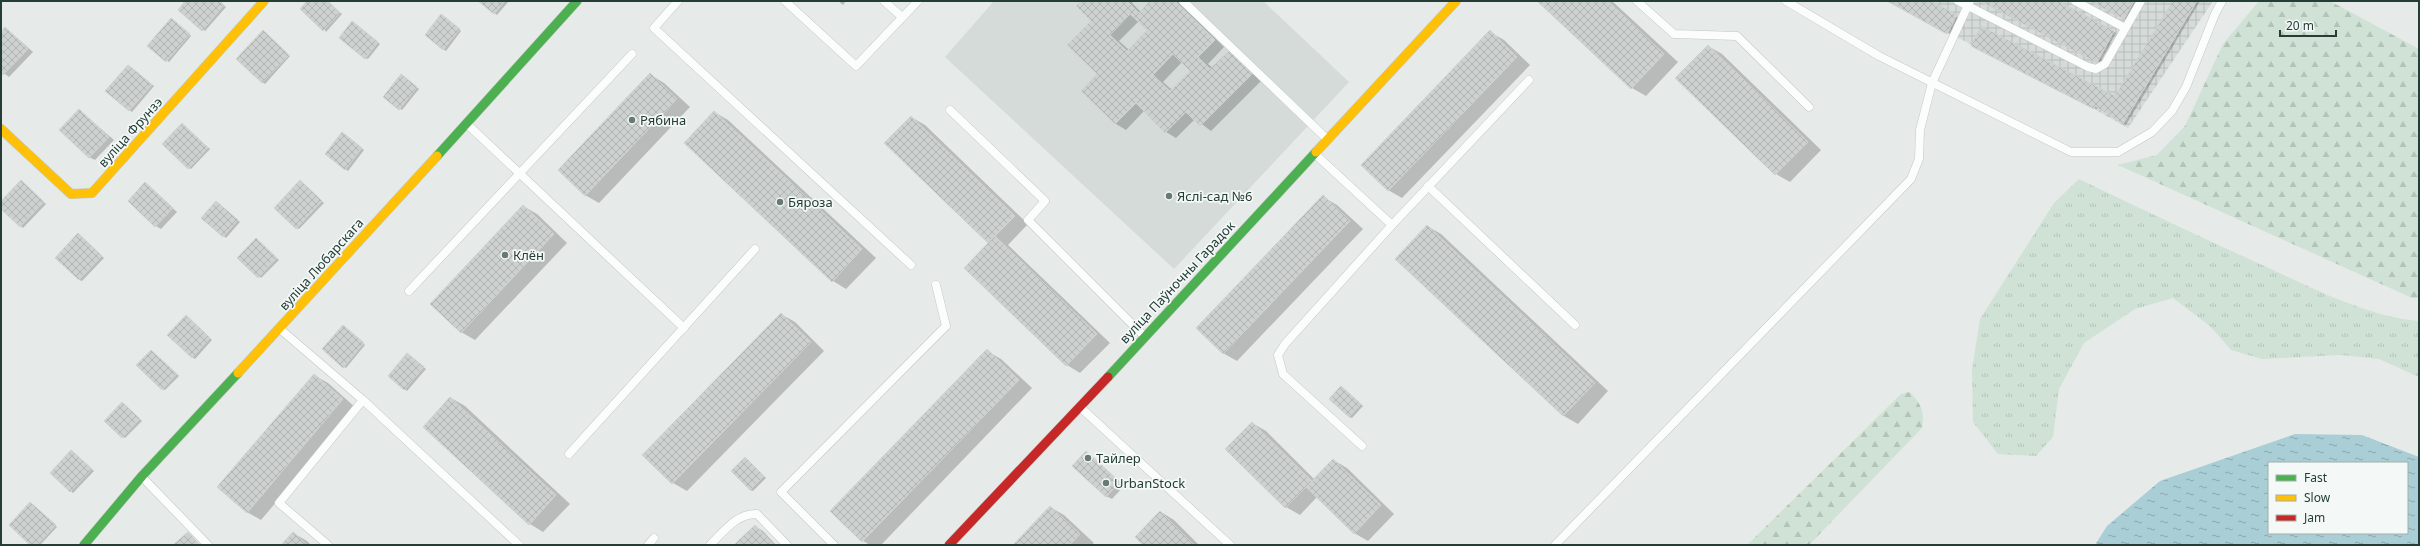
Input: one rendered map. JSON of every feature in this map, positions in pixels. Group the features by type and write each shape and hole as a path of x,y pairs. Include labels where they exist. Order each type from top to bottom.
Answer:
{"street":[{"name":"вуліца Фрунзэ","path":"1,129 71,194 92,193 264,1"},
{"name":"вуліца Любарскага","path":"84,545 142,476 467,124 577,1"},
{"name":"вуліца Паўночны Гарадок","path":"949,545 1080,407 1313,153 1456,1"}],"lane":[{"path":"678,1 654,28 911,264"},
{"path":"785,1 856,66 918,1"},
{"path":"884,1 902,17"},
{"path":"1183,1 1327,139"},
{"path":"1637,1 1674,34 1737,36 1809,107"},
{"path":"1786,1 1879,56 2071,152 2118,152 2152,132 2172,111 2186,87 2215,14 2222,1"},
{"path":"1958,1 1969,4 2088,67 2096,69 2105,64 2141,1"},
{"path":"2075,1 2125,28"},
{"path":"1555,545 1911,179 1919,159 1920,130 1932,83 1969,4"},
{"path":"409,291 632,54"},
{"path":"1362,446 1283,374 1278,355 1284,344 1392,225 1529,80"},
{"path":"950,110 1045,201 1028,220 1144,336"},
{"path":"467,124 684,328"},
{"path":"1313,153 1392,225"},
{"path":"1428,186 1575,325"},
{"path":"568,454 755,249"},
{"path":"834,545 781,492 946,326 936,285"},
{"path":"280,328 363,400 519,545"},
{"path":"328,545 279,503 363,400"},
{"path":"1080,407 1230,545"},
{"path":"142,476 208,545"},
{"path":"710,545 731,524 747,514 757,514 787,545"},
{"path":"648,545 654,538"}],"shaded area":[{"name":"Яслі-сад №6","path":"994,1 1263,1 1349,82 1174,269 945,57"},
{"path":"1888,1 2213,1 2128,128"}],"green space":[{"path":"2259,1 2330,1 2419,49 2419,298 2412,298 2118,165 2157,155 2185,126 2223,44"},
{"path":"2079,179 2325,294 2381,314 2419,321 2419,377 2379,359 2341,355 2262,359 2231,350 2211,327 2173,298 2135,309 2084,343 2059,389 2053,437 2036,456 1998,454 1973,422 1972,370 1980,319 2054,203"},
{"path":"1910,392 1917,400 1921,408 1923,417 1922,428 1809,545 1747,545 1901,394"}],"water":[{"path":"2295,434 2362,435 2419,457 2419,545 2095,545 2107,526 2160,481"}],"building":[{"path":"185,1 220,1 224,5 202,31 178,10"},
{"path":"307,1 328,1 340,13 323,31 300,9"},
{"path":"478,1 505,1 494,14"},
{"path":"1081,1 1127,1 1139,13 1150,1 1175,1 1215,40 1198,57 1210,69 1229,51 1252,74 1200,126 1186,112 1165,133 1136,103 1115,124 1081,91 1097,74 1067,45 1091,21 1076,6","holes":["1130,14 1147,30 1127,51 1110,35","1173,54 1190,71 1170,91 1153,75"]},
{"path":"1537,1 1608,1 1664,54 1631,89"},
{"path":"1887,1 1931,1 1957,15 1947,34"},
{"path":"1980,1 2058,1 2114,31 2097,63"},
{"path":"2089,1 2134,1 2124,19"},
{"path":"2173,1 2197,1 2123,124 2095,106 2094,109 1971,46 1981,26 2115,96"},
{"path":"441,14 460,29 443,50 425,35"},
{"path":"171,18 190,34 166,62 147,46"},
{"path":"352,21 378,42 365,59 339,38"},
{"path":"5,27 28,49 3,75 1,72 1,32"},
{"path":"263,30 289,55 262,83 236,59"},
{"path":"1490,30 1517,57 1388,191 1361,165"},
{"path":"1708,45 1808,142 1775,175 1675,78"},
{"path":"128,65 152,85 129,111 105,91"},
{"name":"Рябина","path":"650,73 677,99 585,196 558,170"},
{"path":"401,74 417,87 399,110 383,97"},
{"path":"79,109 109,137 89,158 59,130"},
{"name":"Бяроза","path":"714,111 862,249 832,282 684,143"},
{"path":"911,116 1015,216 988,243 884,143"},
{"path":"182,123 208,148 188,169 162,144"},
{"path":"342,132 362,148 345,170 325,154"},
{"path":"21,180 44,202 20,227 1,209 1,201"},
{"path":"300,180 322,201 296,229 274,208"},
{"path":"145,182 173,208 155,227 128,201"},
{"path":"1323,195 1350,221 1223,354 1196,328"},
{"path":"216,201 238,220 223,237 201,218"},
{"name":"Клён","path":"523,205 554,234 461,333 430,304"},
{"path":"1427,225 1595,383 1563,416 1395,259"},
{"path":"78,233 102,256 79,280 55,258"},
{"path":"995,236 1097,334 1066,366 964,268"},
{"path":"256,238 277,258 258,278 237,258"},
{"path":"781,313 811,342 672,484 642,455"},
{"path":"186,315 210,338 192,358 167,335"},
{"path":"343,325 364,343 343,368 322,349"},
{"path":"987,349 1019,380 862,542 830,511"},
{"path":"151,350 177,374 162,390 136,365"},
{"path":"407,353 424,367 404,390 388,376"},
{"path":"314,374 343,399 247,513 217,487"},
{"path":"1341,386 1361,404 1349,417 1329,399"},
{"path":"450,397 556,495 529,525 423,427"},
{"path":"122,402 140,419 122,438 104,421"},
{"path":"1252,422 1312,481 1285,508 1225,449"},
{"path":"71,450 92,469 70,492 50,473"},
{"path":"1086,451 1120,482 1106,497 1072,466"},
{"path":"745,457 764,476 750,490 731,471"},
{"path":"1333,459 1381,505 1354,534 1306,487"},
{"path":"30,502 56,525 37,545 30,545 9,525"},
{"path":"1050,506 1080,534 1070,545 1013,545"},
{"path":"1160,511 1194,545 1143,545 1135,537"},
{"path":"755,525 774,545 734,545"},
{"path":"188,532 200,545 173,545"},
{"path":"293,532 307,545 281,545"}],"traffic: fast":[{"path":"437,156 577,1"},
{"path":"1108,377 1316,152"},
{"path":"84,545 142,476 238,373"}],"traffic: slow":[{"path":"1,129 71,194 92,193 264,1"},
{"path":"1316,152 1456,1"},
{"path":"238,373 437,156"}],"traffic: jam":[{"path":"949,545 1108,377"}],"place":[{"name":"Рябина","path":"632,120"},
{"name":"Яслі-сад №6","path":"1169,196"},
{"name":"Бяроза","path":"780,202"},
{"name":"Клён","path":"505,255"},
{"name":"Тайлер","path":"1088,458"},
{"name":"UrbanStock","path":"1106,483"}]}
